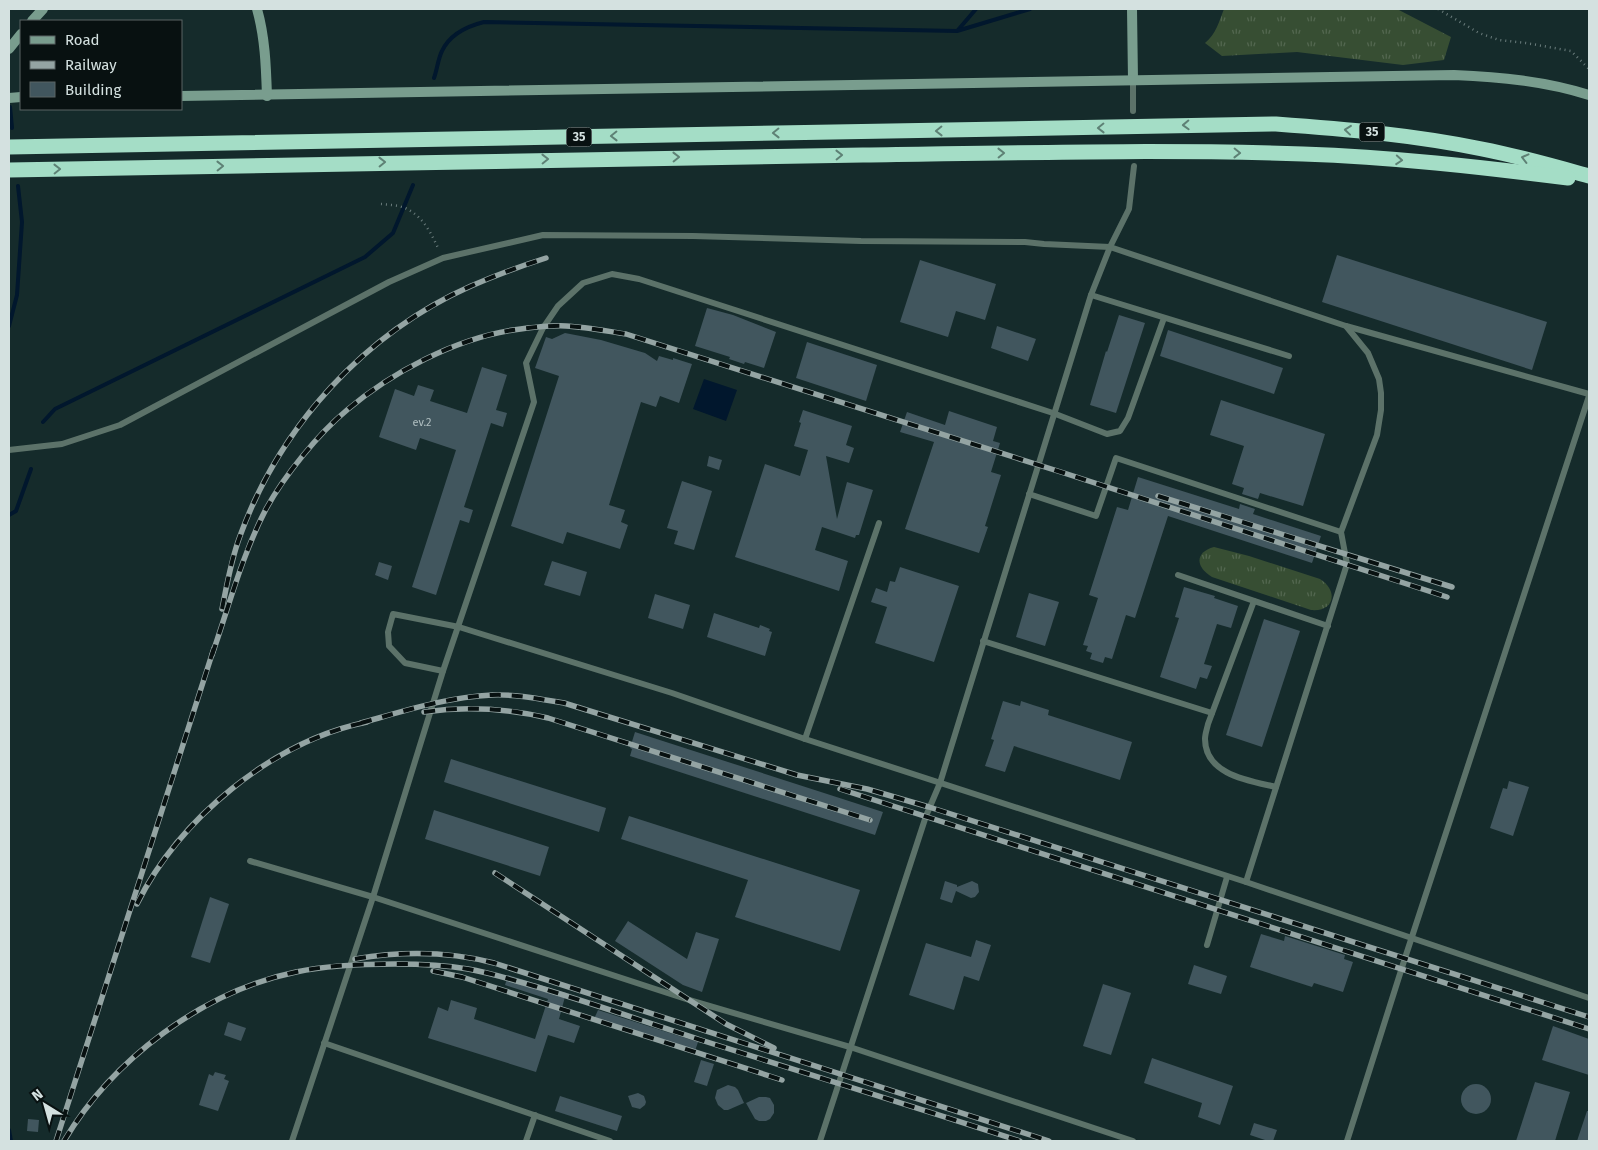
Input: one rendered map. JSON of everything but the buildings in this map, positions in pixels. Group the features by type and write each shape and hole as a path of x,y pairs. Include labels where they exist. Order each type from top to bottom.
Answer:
{"highway":[{"name":"35","path":"9,147 1276,124 1336,128 1442,142 1524,158 1589,176"},
{"name":"35","path":"9,170 565,159 1153,151 1305,154 1442,163 1589,181"}],"street":[{"path":"33,20 43,9"},
{"path":"257,9 264,38 267,96"},
{"path":"1132,9 1133,80"},
{"path":"9,49 20,35"},
{"path":"182,96 1454,76 1484,76 1538,82 1589,95"}],"lane":[{"path":"1133,80 1133,110"},
{"path":"820,1141 926,816 940,783 1091,295 1110,247 1129,209 1134,166"},
{"path":"9,450 62,444 120,425 389,282 443,258 543,234 861,241 1025,242 1110,247 1346,326 1589,395 1347,1141"},
{"path":"292,1141 373,897 444,671 534,402 526,363 543,328 558,306 583,283 612,274 639,279 1053,414 1107,434 1120,431 1128,418 1164,318"},
{"path":"1091,295 1289,356"},
{"path":"1246,882 1347,564 1341,532 1377,434 1381,410 1379,380 1368,353 1346,326"},
{"path":"1029,494 1096,516 1116,458 1341,532"},
{"path":"806,739 880,523"},
{"path":"1178,575 1328,626"},
{"path":"1254,601 1212,713 1205,738 1208,754 1216,765 1230,775 1276,787"},
{"path":"444,671 405,663 390,646 388,632 393,614 459,626 672,693 806,739 1246,882 1589,998"},
{"path":"983,641 1212,713"},
{"path":"250,861 373,897 689,1000 850,1047 1133,1141"},
{"path":"1207,945 1227,877"},
{"path":"324,1043 610,1141"},
{"path":"526,1141 535,1116"}],"path":[{"path":"1438,9 1478,32 1499,40 1572,51 1589,69"},
{"path":"381,204 404,207 419,216 430,230 443,258"}],"green space":[{"path":"1224,9 1397,9 1451,37 1444,60 1403,65 1297,52 1222,56 1205,43 1215,32"},
{"path":"1214,547 1320,579 1330,589 1331,600 1325,608 1311,610 1212,577 1202,569 1200,560 1203,552"}],"water":[{"path":"704,379 737,390 726,421 693,409"}],"waterway":[{"path":"958,30 976,9"},
{"path":"434,78 445,45 466,28 484,22 957,31 1030,9"},
{"path":"10,107 12,128"},
{"path":"43,422 55,409 365,257 393,233 413,185"},
{"path":"9,326 17,295 22,222 18,186"},
{"path":"9,515 16,511 31,469"},
{"path":"9,1130 11,1141"}],"railway":[{"path":"222,609 237,545 257,496 278,457 303,421 331,387 362,357 396,329 432,306 480,282 546,258"},
{"path":"212,655 257,526 273,496 302,456 336,420 365,396 404,370 447,349 491,334 554,326 581,327 626,334 1447,597"},
{"path":"1158,496 1452,587"},
{"path":"56,1141 214,648"},
{"path":"361,723 426,705 475,696 510,695 564,703 797,775 867,789 929,807 1589,1017"},
{"path":"424,712 486,709 548,718 870,820"},
{"path":"137,904 155,873 177,842 203,814 232,788 297,746 332,732 367,722"},
{"path":"840,789 1589,1029"},
{"path":"495,873 726,1024 774,1048"},
{"path":"355,959 424,953 459,956 494,963 1049,1141"},
{"path":"64,1141 84,1111 107,1083 163,1033 194,1012 227,995 261,981 321,968 370,964 432,965 485,972 577,999 1020,1141"},
{"path":"433,971 462,977 782,1080"}]}
